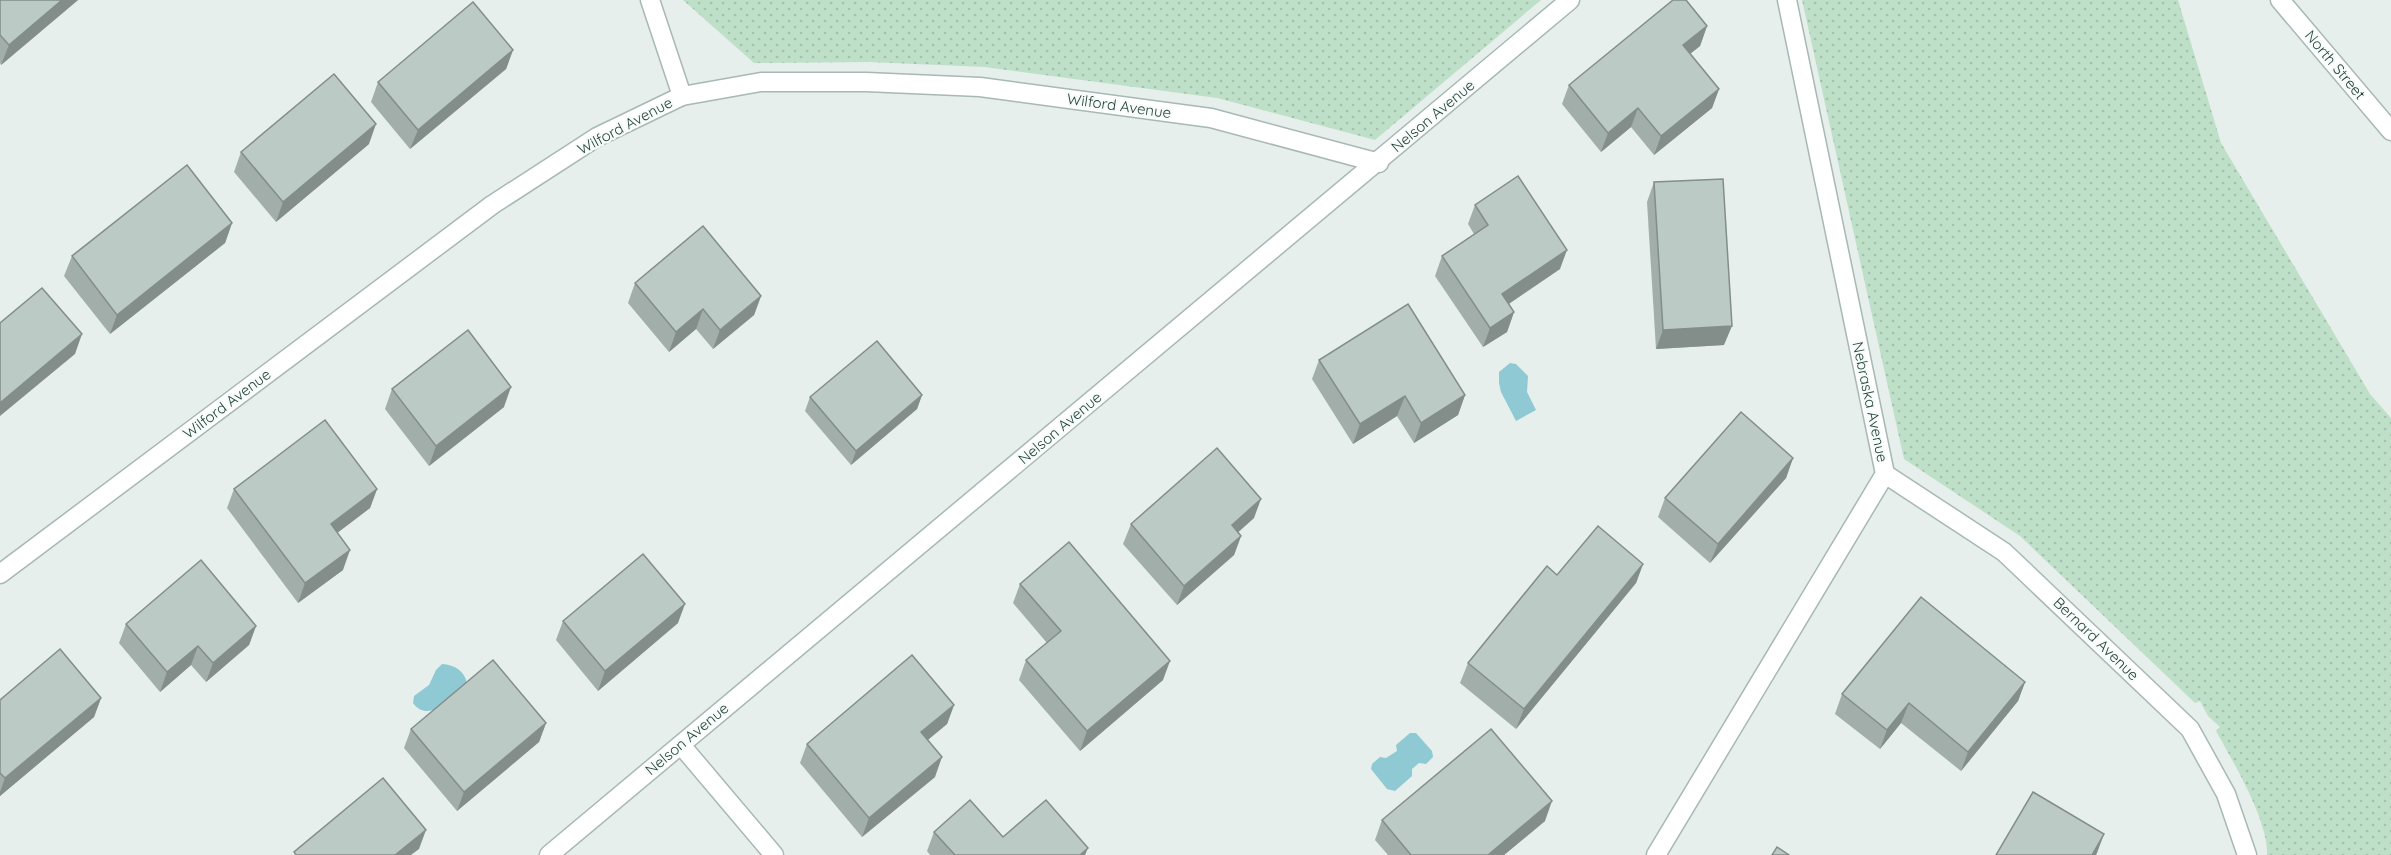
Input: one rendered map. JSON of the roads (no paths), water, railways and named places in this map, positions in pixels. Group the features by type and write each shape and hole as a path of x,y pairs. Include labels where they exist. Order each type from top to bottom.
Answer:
{"street":[{"path":"650,0 682,96"},
{"name":"Nelson Avenue","path":"549,855 1570,0"},
{"name":"Nebraska Avenue","path":"1656,855 1885,474 1787,0"},
{"name":"North Street","path":"2280,0 2391,131"},
{"name":"Wilford Avenue","path":"0,574 492,206 597,137 682,96 760,82 866,82 980,87 1211,118 1378,163"},
{"name":"Bernard Avenue","path":"1885,474 2004,552 2190,729 2226,795 2247,855"},
{"path":"681,744 774,855"}],"water":[{"path":"1510,363 1516,364 1528,376 1527,392 1536,410 1516,421 1501,392 1499,383 1499,372"},
{"path":"442,664 459,670 467,684 441,706 426,711 419,709 413,703 414,696 429,685 436,670"},
{"path":"1410,733 1416,733 1432,751 1433,757 1426,764 1419,763 1412,769 1412,776 1395,791 1387,789 1371,769 1372,764 1380,757 1386,758 1397,751 1396,745"}]}
